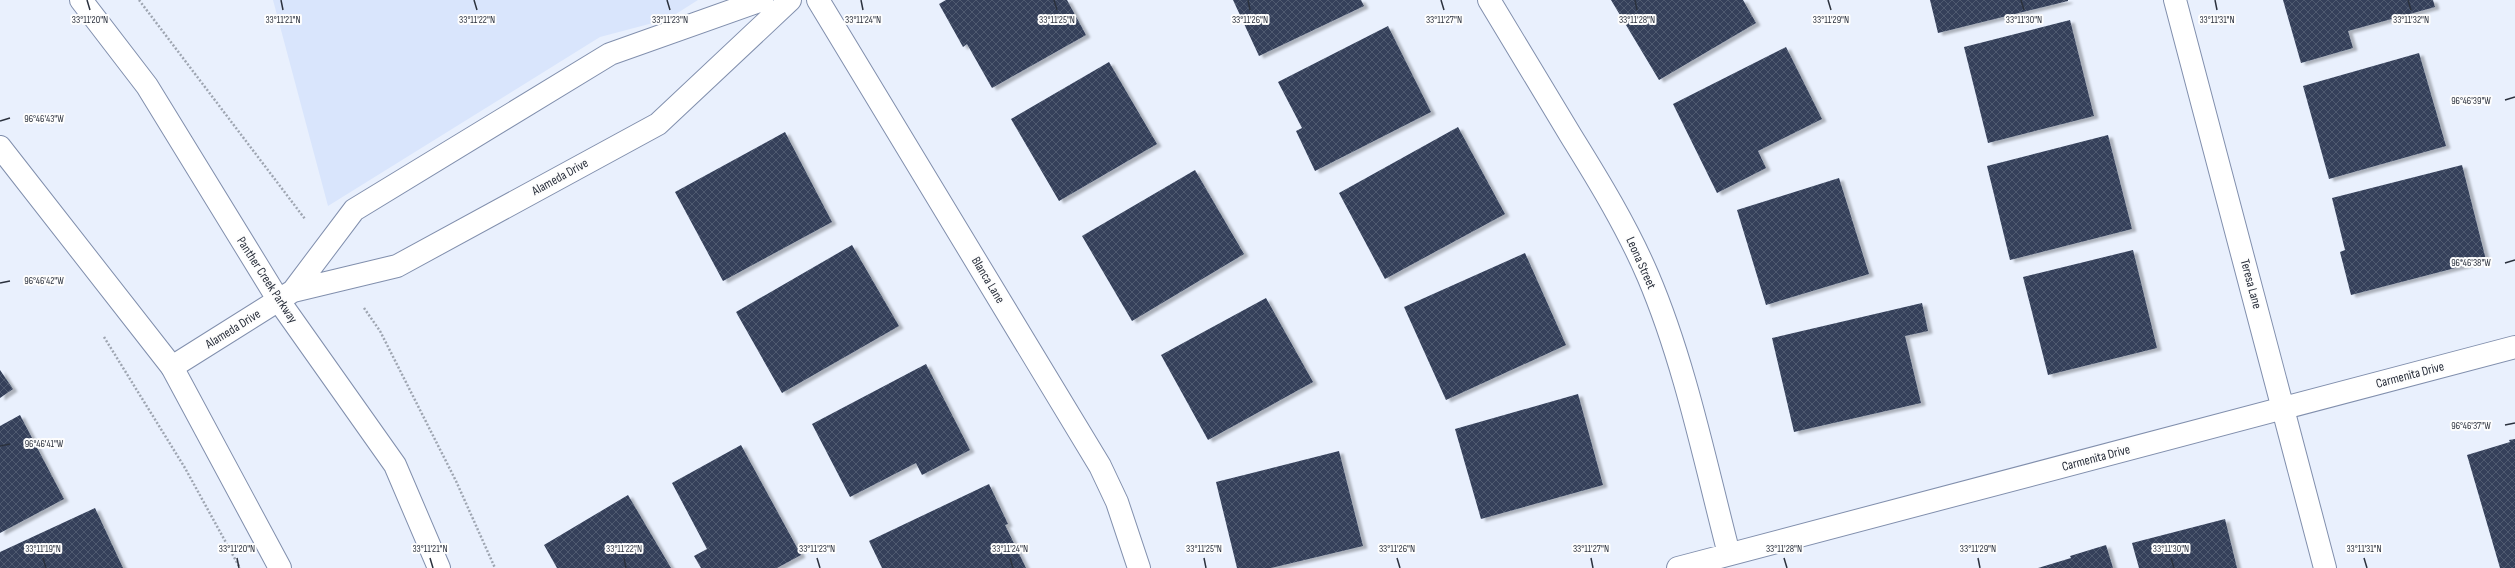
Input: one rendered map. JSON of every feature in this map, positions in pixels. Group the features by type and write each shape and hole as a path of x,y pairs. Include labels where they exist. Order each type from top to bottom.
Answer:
{"street":[{"name":"Panther Creek Parkway","path":"81,0 147,86 286,296 395,465 438,568"},
{"name":"Alameda Drive","path":"286,296 354,210 610,54 762,0"},
{"name":"Alameda Drive","path":"172,367 286,296 397,266 658,124 790,0"},
{"name":"Blanca Lane","path":"818,0 1100,466 1116,502 1139,568"},
{"name":"Leona Street","path":"1489,0 1599,181 1625,228 1648,276 1667,326 1682,376 1729,554"},
{"name":"Teresa Lane","path":"2175,0 2326,568"},
{"path":"0,147 172,367 280,568"},
{"name":"Carmenita Drive","path":"1678,568 2515,347"}],"path":[{"path":"101,332 185,468 240,568"}],"shaded area":[{"path":"273,0 698,0 668,19 600,37 328,206"}],"building":[{"path":"946,0 1067,0 1086,35 992,88 967,44 963,47 939,4"},
{"path":"1233,0 1361,0 1364,6 1259,56"},
{"path":"1611,0 1743,0 1756,23 1659,80"},
{"path":"1930,0 2068,0 2068,1 1938,33"},
{"path":"2283,0 2433,0 2435,7 2348,31 2353,48 2301,63"},
{"path":"2070,20 2094,116 1988,143 1964,47"},
{"path":"1388,26 1431,112 1315,171 1296,131 1302,128 1278,82"},
{"path":"1786,47 1822,119 1758,151 1766,168 1717,193 1673,104"},
{"path":"2419,53 2446,146 2329,179 2303,86"},
{"path":"1109,62 1157,144 1059,201 1011,119"},
{"path":"1458,127 1505,214 1385,279 1339,193"},
{"path":"785,132 832,222 723,281 675,192"},
{"path":"2108,135 2132,229 2010,260 1987,166"},
{"path":"2462,165 2486,260 2351,295 2340,252 2345,250 2332,198"},
{"path":"1195,170 1244,254 1132,321 1082,236"},
{"path":"1839,178 1869,274 1766,305 1737,210"},
{"path":"852,245 899,326 782,393 736,312"},
{"path":"2133,250 2157,348 2048,375 2023,277"},
{"path":"1525,253 1566,345 1446,400 1404,307"},
{"path":"1266,298 1313,382 1208,440 1161,355"},
{"path":"1922,303 1928,331 1905,336 1921,403 1794,432 1772,338"},
{"path":"926,364 970,450 922,475 916,463 850,497 812,424"},
{"path":"0,370 13,389 0,398"},
{"path":"1578,394 1603,485 1481,519 1455,429"},
{"path":"20,415 64,499 0,533 0,426"},
{"path":"2515,439 2515,568 2500,568 2467,455 2510,442 2509,440"},
{"path":"741,445 801,555 777,568 701,568 694,556 707,549 672,483"},
{"path":"1339,451 1363,546 1271,568 1237,568 1216,482"},
{"path":"989,484 1008,524 1005,525 1026,568 882,568 869,541"},
{"path":"628,495 671,568 557,568 544,545"},
{"path":"95,508 123,568 0,568 0,552"},
{"path":"2225,519 2237,568 2139,568 2132,543"},
{"path":"2106,545 2113,568 2038,568 2071,558 2070,556"}]}
